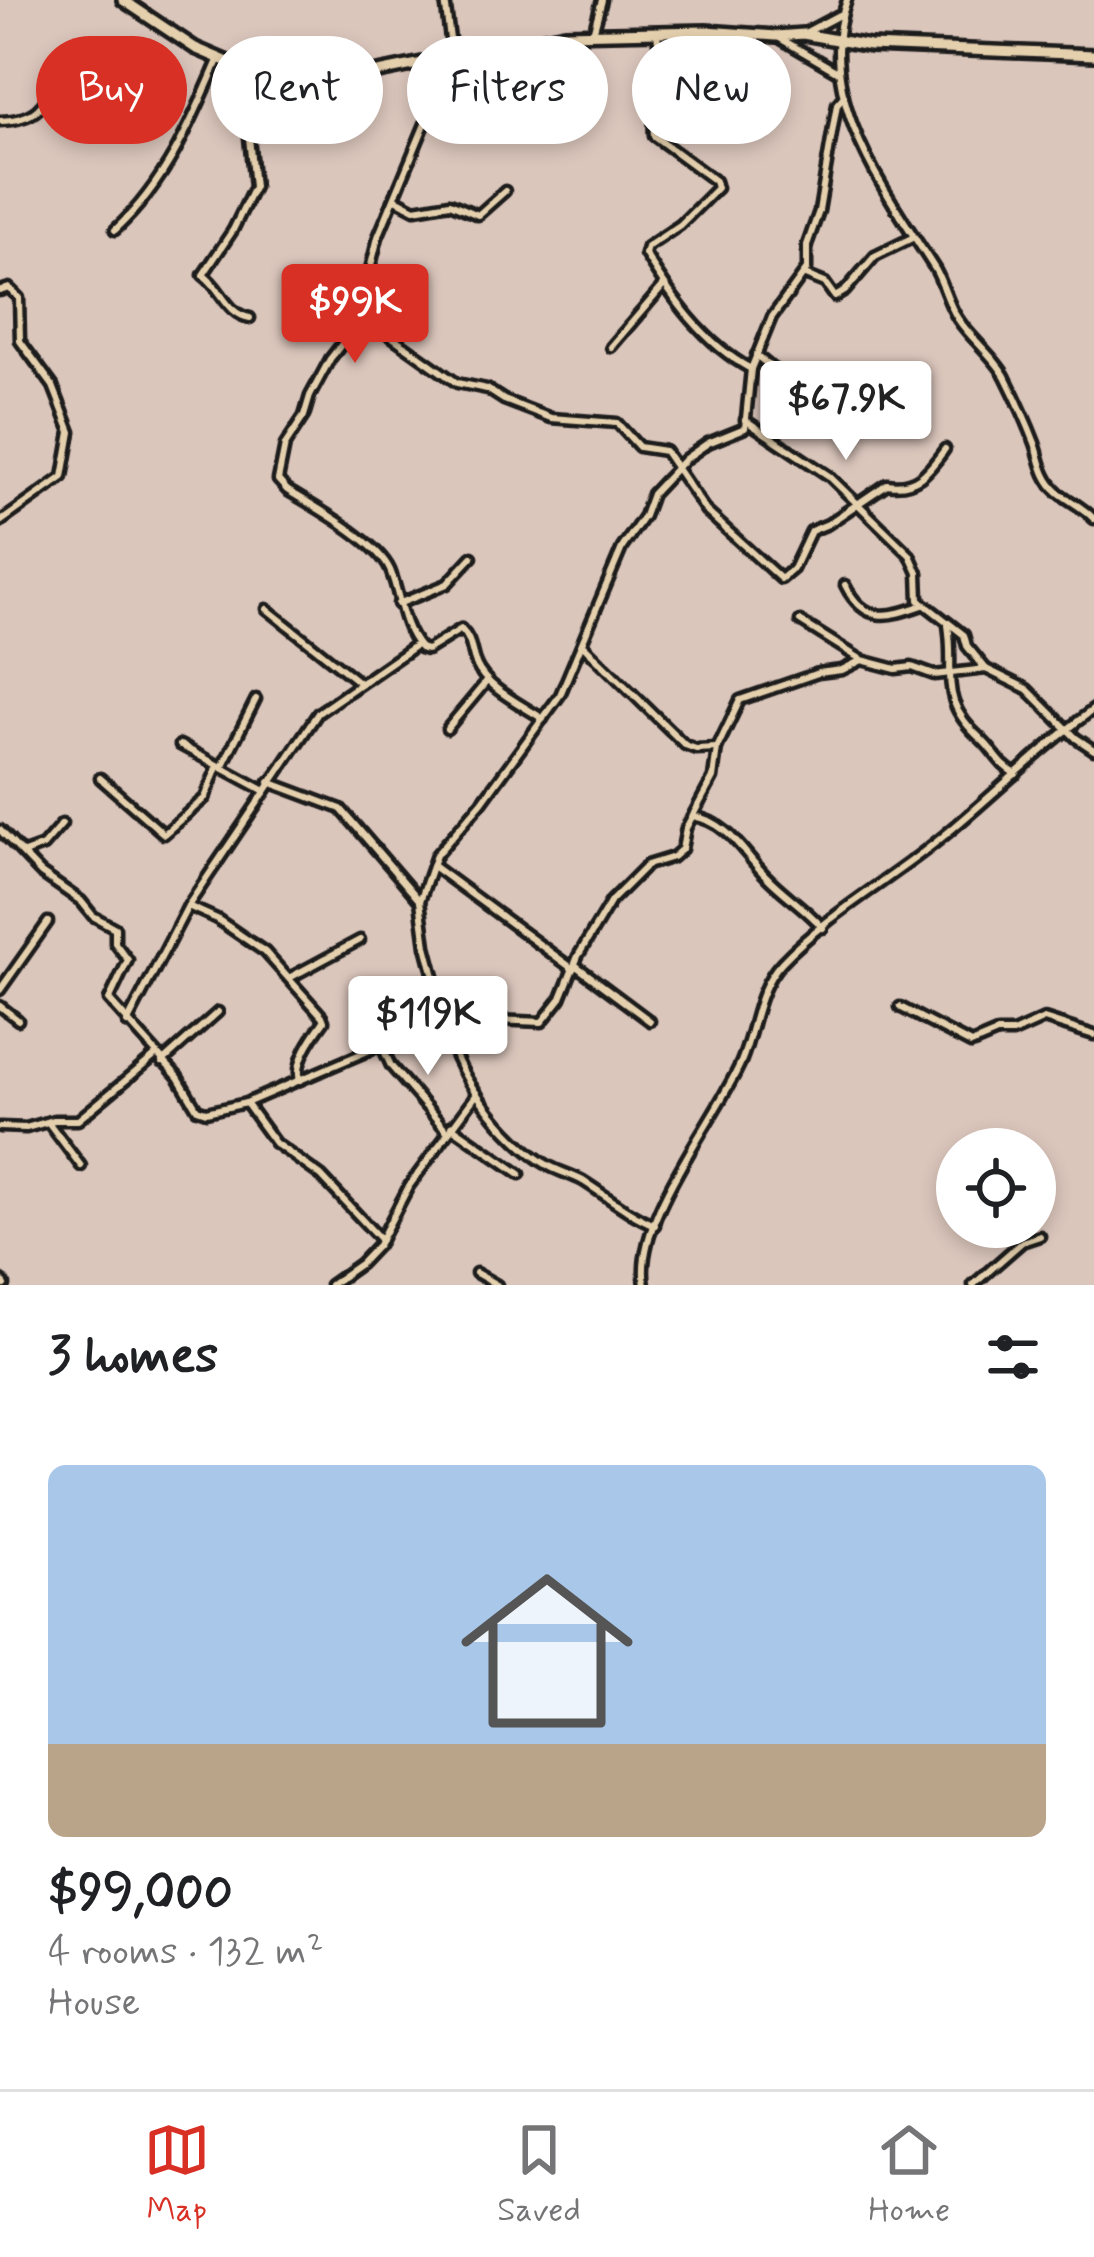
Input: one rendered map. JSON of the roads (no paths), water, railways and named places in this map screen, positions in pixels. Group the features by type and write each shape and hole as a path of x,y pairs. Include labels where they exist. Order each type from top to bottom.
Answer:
{"street":[{"path":"123,0 190,46 211,55"},
{"path":"445,0 450,36"},
{"path":"593,34 602,0"},
{"path":"847,0 838,39 840,80 874,168 939,276 956,316 1004,374 1042,470 1060,494 1094,519"},
{"path":"803,34 842,14"},
{"path":"554,36 706,31 803,34 870,46 1094,55"},
{"path":"657,34 659,98 652,119 654,136 715,181 717,188 680,225 647,247 645,254 696,325 751,369"},
{"path":"791,44 827,63 840,80"},
{"path":"116,230 154,190 211,77"},
{"path":"655,1226 581,1180 550,1167 477,1094 446,1036 420,902 436,855 543,719 584,646 622,548 644,516 652,494 685,459 708,443 745,428 751,369 772,317 803,274 837,104 844,96"},
{"path":"0,121 24,119 36,111"},
{"path":"250,144 254,187 233,230 202,275 216,285 231,310 250,318"},
{"path":"417,144 378,237 351,336 330,359 310,396 304,416 285,445 278,474 286,490 374,547 388,565 416,645 427,650 461,629 470,638 476,662 488,681 543,719"},
{"path":"396,199 422,209 450,203 478,215 505,191"},
{"path":"803,274 825,284 836,296 845,292 875,256 914,237"},
{"path":"368,279 405,298 415,291"},
{"path":"611,347 664,286"},
{"path":"0,291 9,288 19,298 20,341 53,386 71,432 63,477 0,522"},
{"path":"360,314 457,383 488,389 550,418 616,423 639,447 665,451 706,511 781,579 793,569 812,531 887,484 902,486 926,475 945,449"},
{"path":"756,356 841,425 874,402"},
{"path":"745,420 829,476 910,555 923,605 964,635 986,669 1027,689 1094,750"},
{"path":"398,604 447,584 472,557"},
{"path":"845,585 862,609 876,614 899,616 923,605"},
{"path":"267,609 360,683"},
{"path":"800,621 862,660 896,669 912,667 934,674 986,669"},
{"path":"948,625 950,673 961,722 1000,764 1016,773"},
{"path":"127,1023 188,906 318,712 416,645"},
{"path":"584,646 685,745 717,748"},
{"path":"0,830 41,873 115,928 116,943 128,960 109,1000 182,1082 197,1109 206,1112 246,1103 445,1018 542,1022 562,998 611,901 646,865 679,854 713,778 717,748 742,698 862,660"},
{"path":"448,729 488,681"},
{"path":"100,778 164,834 207,795 256,699"},
{"path":"645,1285 644,1258 655,1226 701,1130 742,1060 769,980 781,963 938,841 1094,709"},
{"path":"180,745 265,791"},
{"path":"269,782 341,809 420,902"},
{"path":"693,816 713,821 735,837 770,880 824,928"},
{"path":"24,853 43,846 62,824"},
{"path":"433,866 650,1021"},
{"path":"188,906 258,946 324,1021 298,1071 300,1080"},
{"path":"0,990 48,922"},
{"path":"289,978 360,940"},
{"path":"0,1006 18,1020"},
{"path":"900,1007 971,1044 1044,1019 1094,1035"},
{"path":"0,1127 79,1120 218,1012"},
{"path":"380,1044 400,1079 449,1128 520,1174"},
{"path":"330,1285 360,1264 381,1240 409,1186 477,1094"},
{"path":"246,1103 275,1143 321,1176 381,1240"},
{"path":"48,1122 82,1166"},
{"path":"973,1285 1015,1248"},
{"path":"476,1273 497,1285"},
{"path":"345,1274 347,1285"}]}
